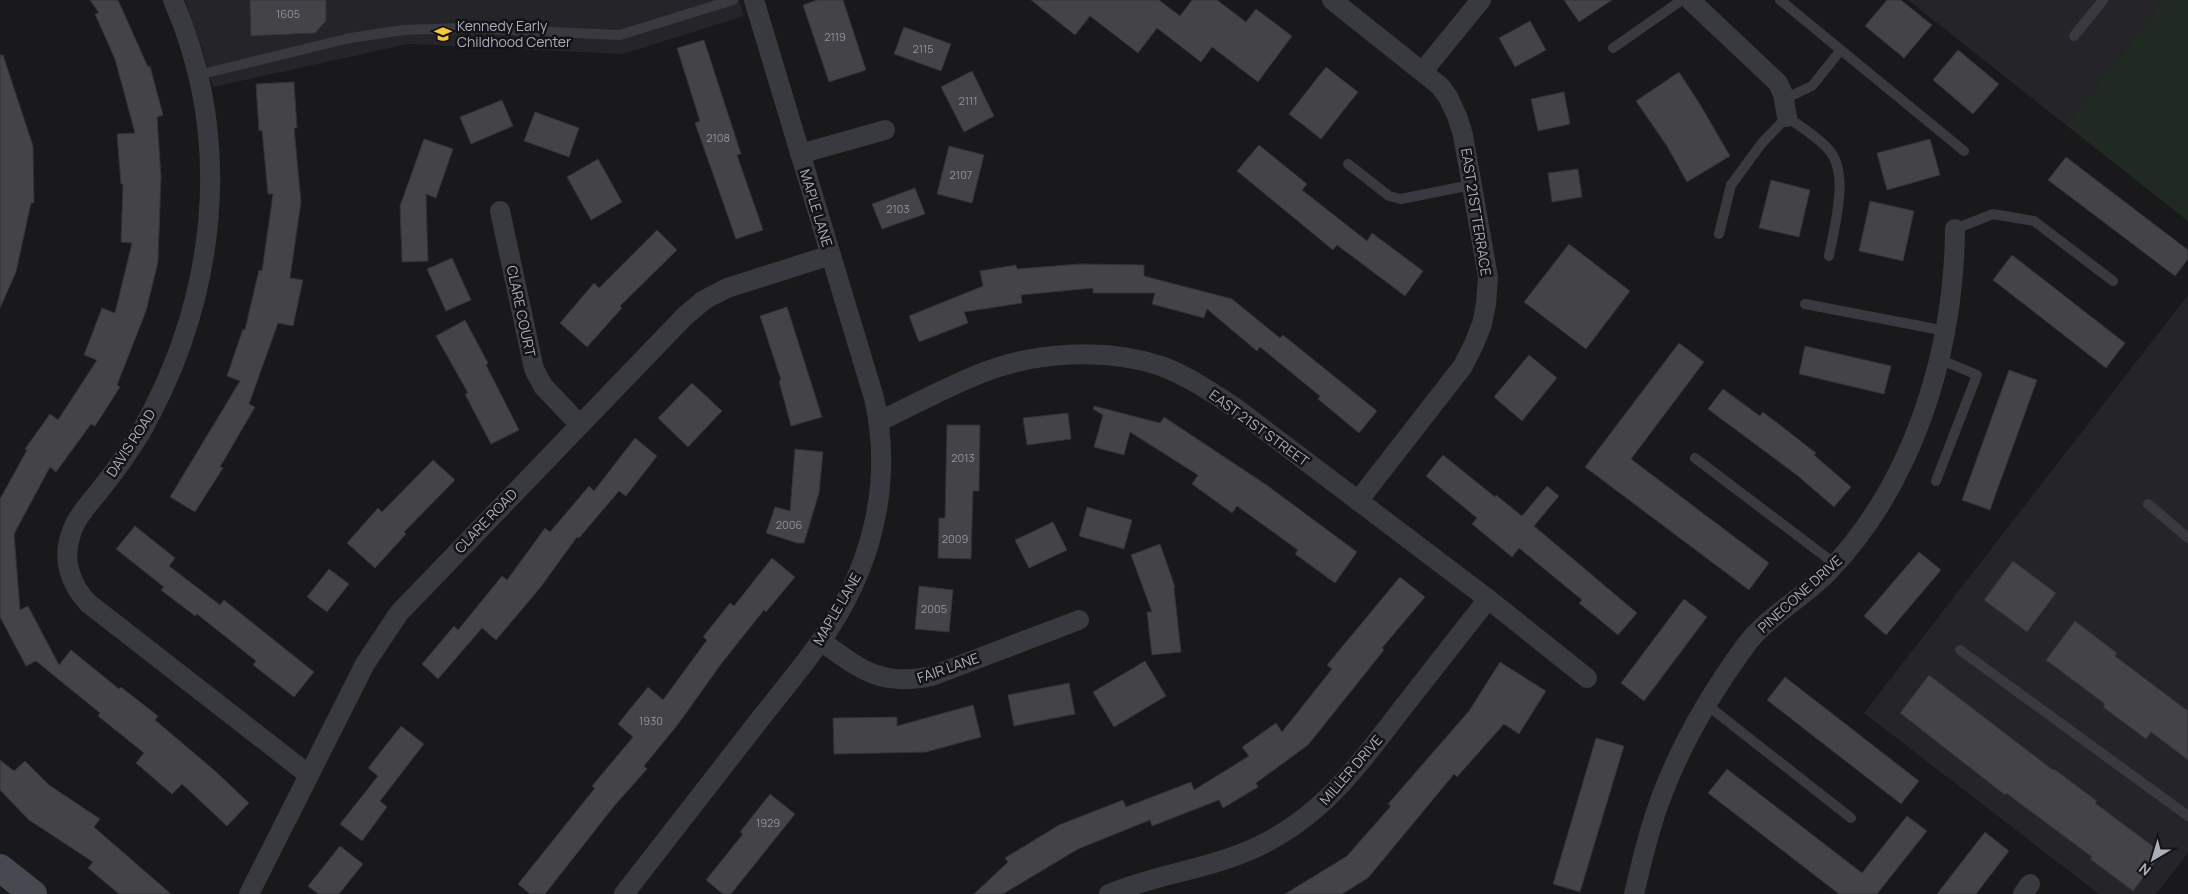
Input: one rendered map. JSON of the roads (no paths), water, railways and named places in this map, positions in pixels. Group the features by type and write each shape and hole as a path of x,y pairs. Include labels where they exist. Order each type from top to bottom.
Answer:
{"street":[{"name":"DAVIS ROAD","path":"173,0 182,20 204,103 211,182 203,268 194,307 181,347 160,397 120,464 79,517 70,534 66,556 71,577 88,603 309,775"},
{"name":"MAPLE LANE","path":"624,894 821,641 852,589 865,558 875,526 882,469 880,421 754,0"},
{"name":"EAST 21ST TERRACE","path":"1332,0 1440,86 1448,97 1457,116 1488,277 1482,324 1463,366 1358,501"},
{"path":"1422,71 1481,0"},
{"path":"1690,0 1778,83 1785,108"},
{"name":"MAPLE LANE","path":"800,154 885,130"},
{"name":"CLARE COURT","path":"500,211 534,369 543,386 580,425"},
{"name":"PINECONE DRIVE","path":"1634,894 1650,830 1670,777 1707,705 1747,643 1835,564 1870,523 1892,486 1928,398 1946,331 1953,284 1955,229"},
{"name":"CLARE ROAD","path":"249,894 365,664 399,612 685,316 704,300 727,288 831,255"},
{"name":"EAST 21ST STREET","path":"880,421 980,374 1006,365 1061,356 1088,355 1137,360 1162,366 1208,390 1237,409 1488,599 1587,678"},
{"name":"MILLER DRIVE","path":"1109,894 1130,885 1233,858 1281,835 1303,820 1322,805 1354,771 1488,599"},
{"name":"FAIR LANE","path":"821,641 868,672 888,680 911,681 932,676 1079,620"},
{"path":"0,868 33,894"}],"lane":[{"path":"198,75 350,38 404,30 463,28 620,35 733,0"},
{"path":"1613,48 1682,0"},
{"path":"1780,0 1964,151"},
{"path":"2074,36 2103,0"},
{"path":"1719,234 1731,185 1785,108 1812,86 1840,51"},
{"path":"1785,108 1829,150 1836,161 1840,188 1829,256"},
{"path":"1348,164 1389,196 1401,199 1472,186"},
{"path":"1955,229 1993,214 2034,221 2113,281"},
{"path":"1805,304 1946,331"},
{"path":"1936,482 1977,375 1939,359"},
{"path":"1695,458 1835,564"},
{"path":"2148,504 2188,538"},
{"path":"1960,650 2188,816"},
{"path":"1707,705 1851,818"}],"place":[{"name":"Kennedy Early Childhood Center","path":"443,34"}]}
